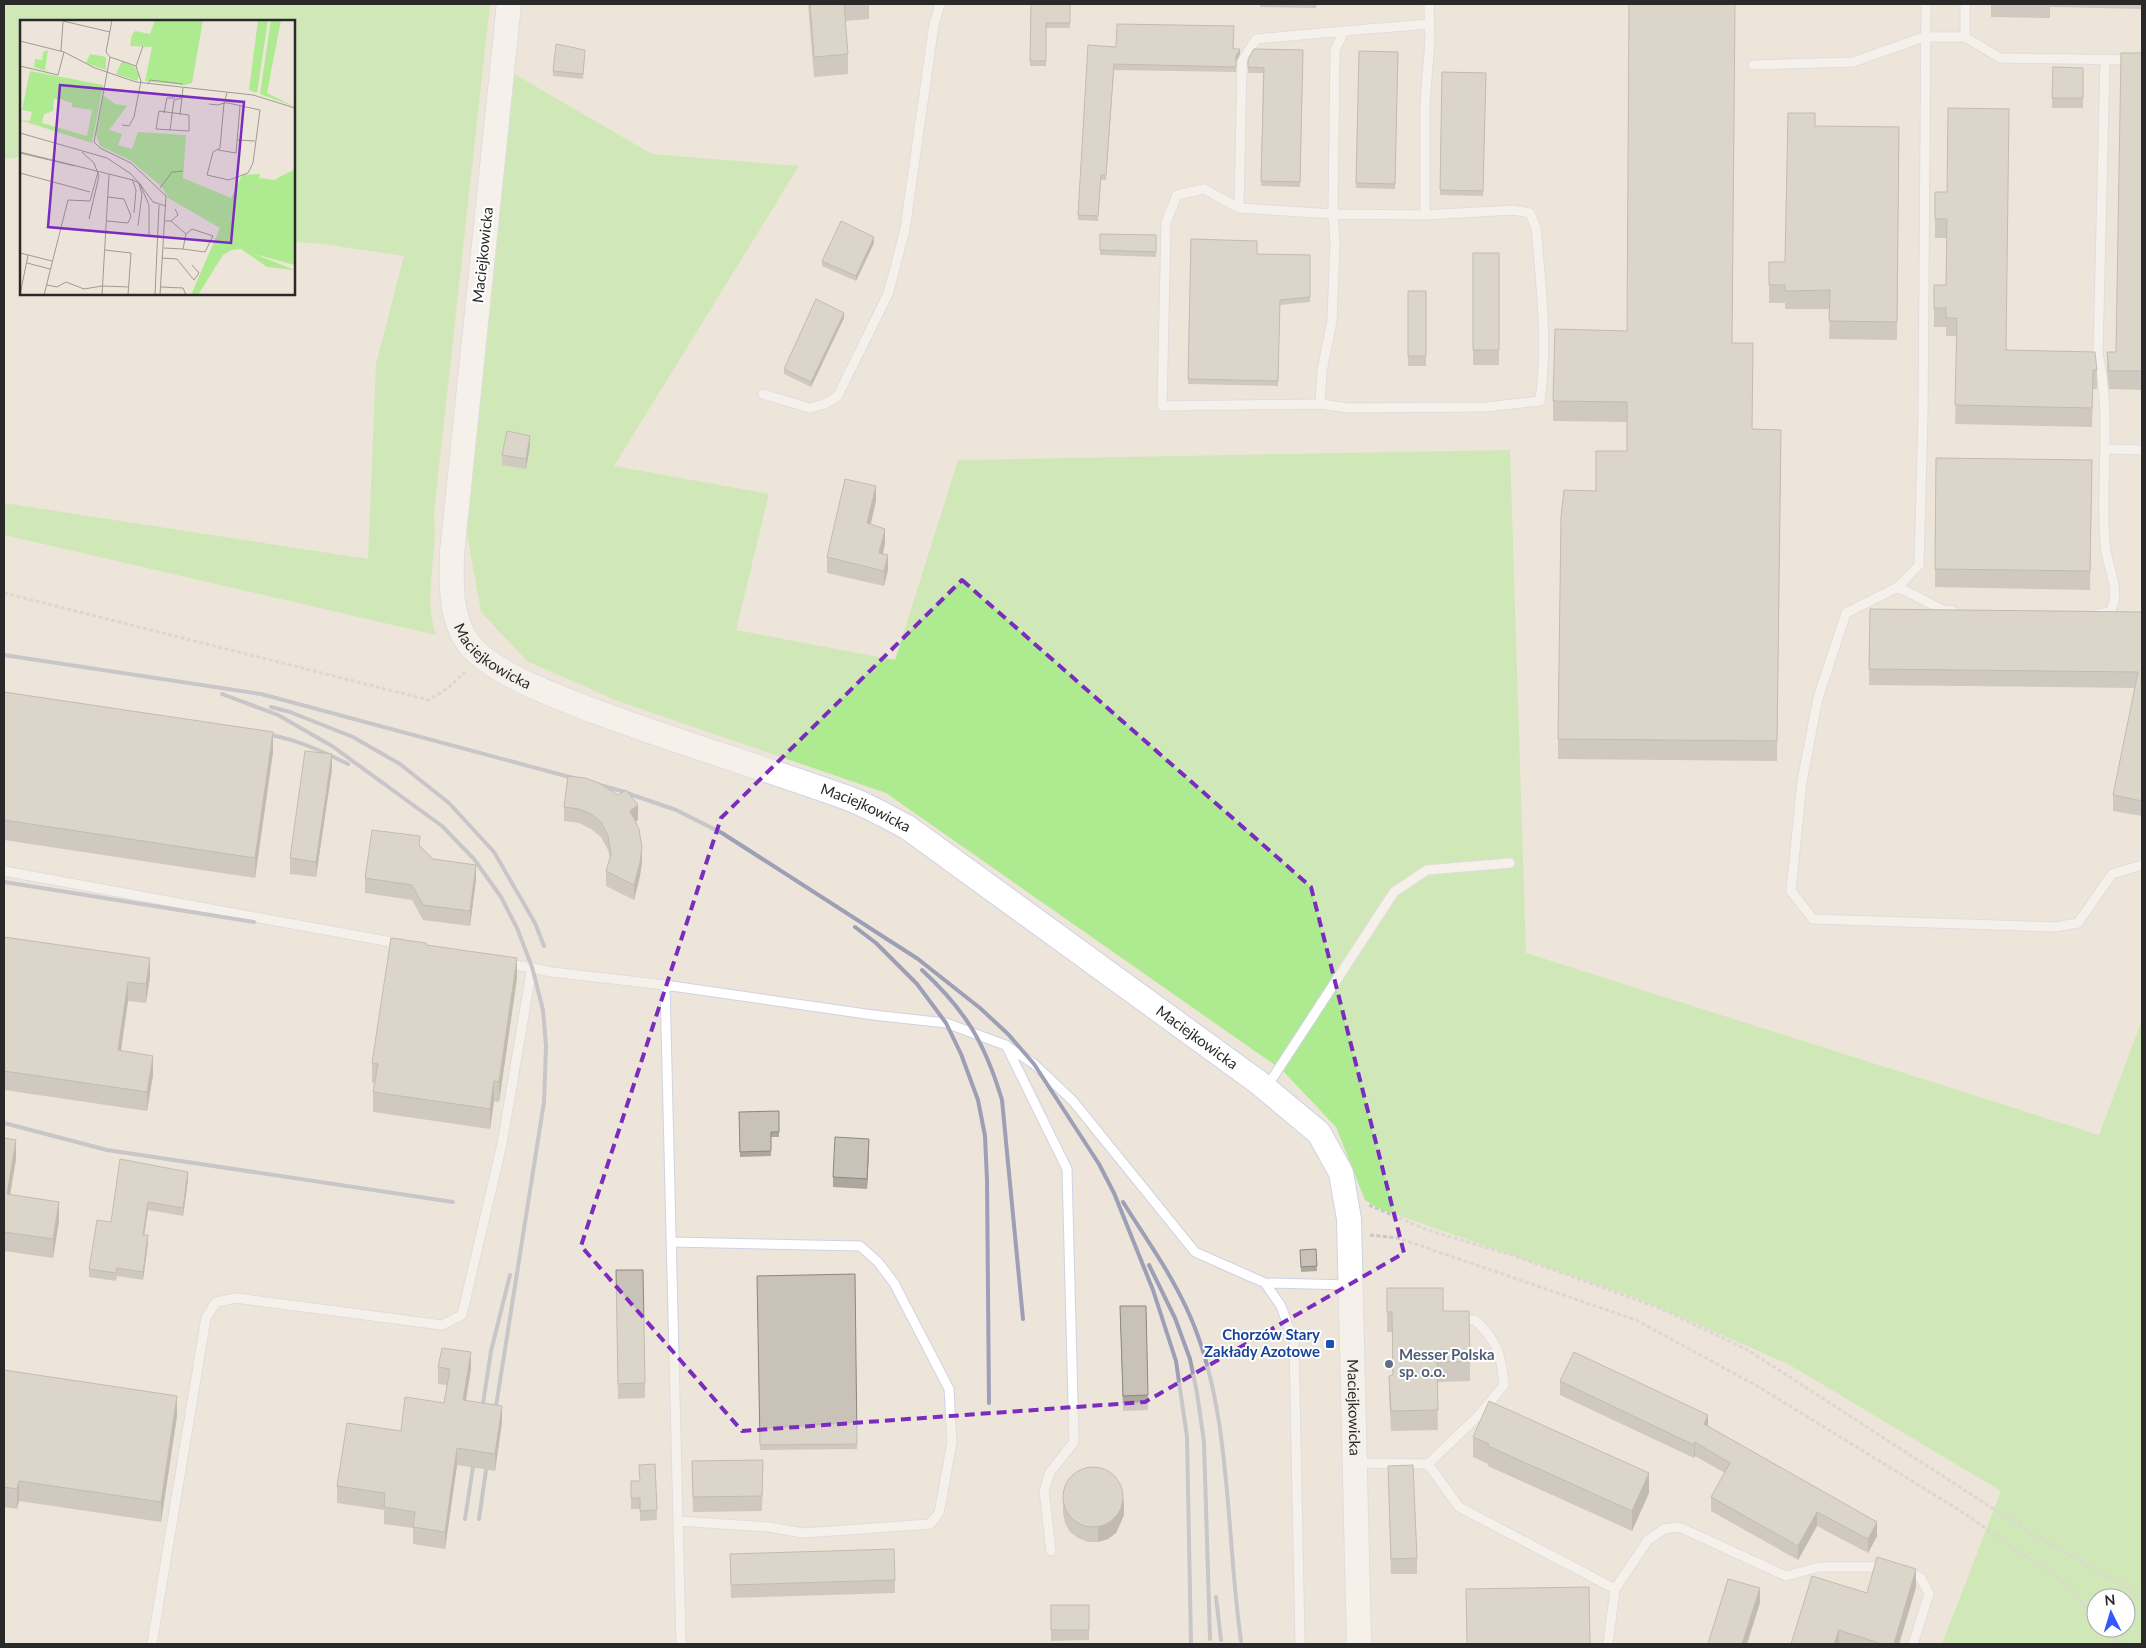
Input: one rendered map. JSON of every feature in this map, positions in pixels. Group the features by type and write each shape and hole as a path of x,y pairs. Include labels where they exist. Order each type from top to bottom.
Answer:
{"street":[{"name":"Maciejkowicka","path":"509,4 452,553 454,605 459,624 468,642 482,657 534,688 657,735 844,796 906,827 1266,1088 1319,1133 1342,1173 1349,1232 1358,1644"}],"lane":[{"path":"763,394 810,408 824,404 837,397 888,294 904,229 931,42 940,4"},
{"path":"1425,215 1425,102 1430,24 1429,4"},
{"path":"1926,4 1924,37 1923,405 1919,565 1898,587 1846,613 1818,698 1802,781 1791,890 1813,919 2055,927 2078,923 2112,874 2142,865"},
{"path":"1964,4 1965,37"},
{"path":"1238,208 1242,62 1256,40 1430,24"},
{"path":"1320,404 1322,371 1332,321 1335,242 1333,214 1335,50 1344,31"},
{"path":"1753,65 1853,62 1924,37 1965,37 2000,58 2142,60"},
{"path":"2092,614 2102,615 2110,612 2114,605 2115,592 2105,546 2104,382 2098,354 2105,60"},
{"path":"1204,189 1238,208 1333,214 1425,215 1514,210 1530,213 1536,228 1544,326 1544,375 1540,401 1486,407 1348,408 1320,404 1162,406 1166,222 1177,195 1204,189"},
{"path":"2105,449 2142,450"},
{"path":"1898,587 1943,610 1963,611"},
{"path":"1266,1088 1394,892 1427,870 1510,863"},
{"path":"4,871 415,946"},
{"path":"493,960 552,972 665,985 873,1015 946,1023 1006,1045 1034,1064 1073,1101 1195,1252 1265,1283 1350,1285"},
{"path":"152,1644 206,1318 216,1302 236,1298 442,1326 462,1315 502,1144 532,967"},
{"path":"665,985 681,1644"},
{"path":"1006,1045 1067,1169 1074,1442 1050,1472 1044,1491 1051,1551"},
{"path":"671,1242 860,1246 878,1262 894,1283 949,1389 952,1442 939,1513 930,1524 803,1533 769,1527 678,1521"},
{"path":"1265,1283 1281,1306 1294,1342 1300,1644"},
{"path":"1354,1463 1428,1464 1479,1415 1504,1385 1502,1360 1490,1334 1475,1320 1455,1318"},
{"path":"1428,1464 1458,1507 1615,1589"},
{"path":"1608,1644 1615,1589 1648,1540 1664,1529 1679,1527 1786,1576 1819,1566 1901,1568 1921,1578 1929,1594 1913,1644"}],"path":[{"path":"4,593 428,700 448,688 467,670"},
{"path":"461,667 467,670 473,677"},
{"path":"1344,1187 1374,1209 1427,1230 1512,1255 1659,1308 1748,1350 2026,1530 2142,1596"},
{"path":"1349,1232 1398,1238 1636,1320 1759,1388 1959,1510 2064,1582 2086,1608"}],"highlighted area":[{"path":"962,580 1311,887 1404,1253 1145,1402 742,1431 581,1246 721,818"}],"green space":[{"path":"4,4 490,4 434,512 435,538 430,602 436,635 4,535 4,503 368,559 376,364 404,256 323,244 295,242 295,20 20,20 20,157 4,159"},
{"path":"506,69 652,154 799,166 614,466 769,494 736,630 895,660 958,460 1510,450 1526,953 2099,1135 2142,1020 2142,1644 1942,1644 2001,1491 1788,1364 1644,1301 1380,1209 1365,1200 1336,1127 1282,1070 886,793 615,700 527,661 481,612 465,523"}],"building":[{"path":"810,4 844,4 848,54 814,57"},
{"path":"1031,4 1070,4 1070,23 1046,23 1046,61 1030,61"},
{"path":"1629,4 1735,4 1732,343 1753,343 1752,429 1781,430 1777,741 1558,739 1561,516 1564,490 1596,491 1596,451 1627,451 1627,402 1553,401 1555,329 1627,331"},
{"path":"1117,24 1234,26 1233,49 1240,49 1236,56 1236,67 1114,64 1106,175 1101,175 1098,216 1078,215 1088,45 1116,47"},
{"path":"556,44 585,50 583,74 553,71"},
{"path":"1254,49 1303,50 1300,182 1261,181 1264,68 1248,67 1248,59"},
{"path":"1359,51 1398,52 1395,184 1356,183"},
{"path":"2121,53 2142,53 2142,371 2109,371 2107,352 2116,352"},
{"path":"2053,67 2083,68 2083,98 2052,98"},
{"path":"1442,72 1486,73 1483,191 1440,190"},
{"path":"1948,108 2009,109 2006,350 2095,352 2097,370 2093,370 2092,408 1955,405 1957,318 1946,318 1946,308 1934,308 1934,285 1946,285 1947,219 1935,219 1935,192 1947,192"},
{"path":"1788,113 1815,113 1815,126 1899,127 1897,322 1829,321 1830,290 1785,291 1785,285 1769,285 1769,262 1785,262"},
{"path":"841,221 874,237 856,276 822,261"},
{"path":"1100,234 1156,235 1156,252 1100,250"},
{"path":"1191,239 1257,241 1257,254 1310,255 1310,297 1280,300 1278,381 1188,379"},
{"path":"1473,253 1499,253 1499,350 1473,350"},
{"path":"1408,291 1426,291 1426,356 1408,356"},
{"path":"816,299 844,313 811,382 784,369"},
{"path":"507,431 530,436 526,459 502,455"},
{"path":"1936,458 2092,460 2090,571 1935,569"},
{"path":"845,479 876,486 867,523 885,529 879,553 888,555 884,571 827,557"},
{"path":"1870,609 2142,612 2142,801 2113,795 2138,672 1869,669"},
{"path":"4,692 273,732 255,858 4,820"},
{"path":"305,751 332,754 316,862 290,858"},
{"path":"568,776 585,778 599,783 618,795 626,790 638,805 630,811 639,829 642,848 634,885 606,871 611,854 608,836 601,822 591,814 579,809 564,807"},
{"path":"372,830 420,836 419,845 433,859 476,865 470,911 423,905 412,885 365,878"},
{"path":"4,937 150,958 146,984 128,982 118,1050 153,1056 147,1092 4,1071"},
{"path":"391,938 517,958 499,1082 494,1081 490,1109 373,1092 378,1064 372,1063"},
{"path":"779,1111 779,1132 771,1132 771,1151 740,1152 739,1112"},
{"path":"835,1137 869,1139 867,1179 833,1177"},
{"path":"4,1138 16,1140 7,1194 59,1202 53,1239 4,1232"},
{"path":"120,1159 188,1172 183,1208 148,1202 143,1235 148,1235 143,1272 117,1268 116,1273 89,1269 97,1220 111,1222"},
{"path":"1316,1249 1317,1266 1301,1267 1300,1250"},
{"path":"616,1270 643,1270 645,1383 618,1384"},
{"path":"855,1274 857,1444 760,1445 757,1276"},
{"path":"1387,1288 1443,1288 1443,1311 1469,1311 1470,1361 1437,1362 1438,1410 1391,1411 1389,1376 1393,1375 1392,1312 1387,1312"},
{"path":"1120,1306 1146,1306 1148,1395 1123,1396"},
{"path":"442,1348 471,1352 463,1400 502,1406 495,1454 457,1448 445,1532 413,1527 415,1512 384,1507 385,1493 337,1486 347,1423 401,1431 405,1397 444,1403 450,1369 438,1367"},
{"path":"1574,1352 1708,1415 1704,1424 1877,1522 1868,1539 1817,1512 1798,1546 1711,1497 1730,1463 1695,1442 1694,1445 1560,1381"},
{"path":"4,1370 177,1396 161,1502 19,1481 17,1489 4,1487"},
{"path":"1489,1401 1649,1473 1632,1511 1488,1446 1489,1444 1473,1437"},
{"path":"763,1460 762,1496 693,1497 692,1461"},
{"path":"655,1464 657,1510 640,1511 640,1498 631,1498 631,1481 640,1481 639,1465"},
{"path":"1413,1465 1417,1558 1391,1559 1388,1466"},
{"path":"1087,1467 1099,1467 1110,1472 1118,1480 1123,1491 1121,1509 1110,1522 1099,1527 1087,1527 1076,1522 1068,1514 1063,1503 1063,1491 1068,1480 1076,1472"},
{"path":"894,1549 895,1580 731,1585 730,1554"},
{"path":"1877,1557 1916,1569 1894,1644 1882,1644 1839,1630 1834,1644 1791,1644 1812,1576 1867,1593"},
{"path":"1728,1579 1760,1588 1742,1644 1708,1644"},
{"path":"1589,1587 1590,1644 1467,1644 1466,1589"},
{"path":"1051,1605 1089,1605 1089,1630 1051,1630"}],"railway":[{"path":"4,655 261,694 618,790 676,810 722,833 918,959 980,1008 1008,1034 1034,1064 1099,1164 1114,1193 1153,1290 1176,1361 1187,1437 1191,1644"},
{"path":"222,694 278,715 332,746 442,826 474,859 501,897 517,928 532,967 543,1010 546,1046 544,1102 494,1419"},
{"path":"271,707 290,712 353,737 400,764 449,803 494,852 535,923 544,946"},
{"path":"259,733 305,745 348,764"},
{"path":"4,882 254,922"},
{"path":"855,927 876,943 917,984 946,1023 961,1054 978,1100 985,1136 987,1180 989,1403"},
{"path":"922,970 951,1000 972,1029 989,1061 1002,1100 1023,1319"},
{"path":"4,1123 107,1150 453,1202"},
{"path":"1123,1202 1176,1287 1190,1316 1204,1353 1214,1392 1221,1433 1241,1641"},
{"path":"1149,1265 1175,1318 1190,1359 1197,1393 1204,1442 1210,1639"},
{"path":"481,1417 491,1351 510,1275"},
{"path":"465,1519 475,1454"},
{"path":"479,1519 488,1456"},
{"path":"1216,1597 1221,1640"}],"place":[{"name":"Chorzów Stary Zakłady Azotowe","path":"1330,1344"},
{"name":"Messer Polska sp. o.o.","path":"1389,1364"}]}
